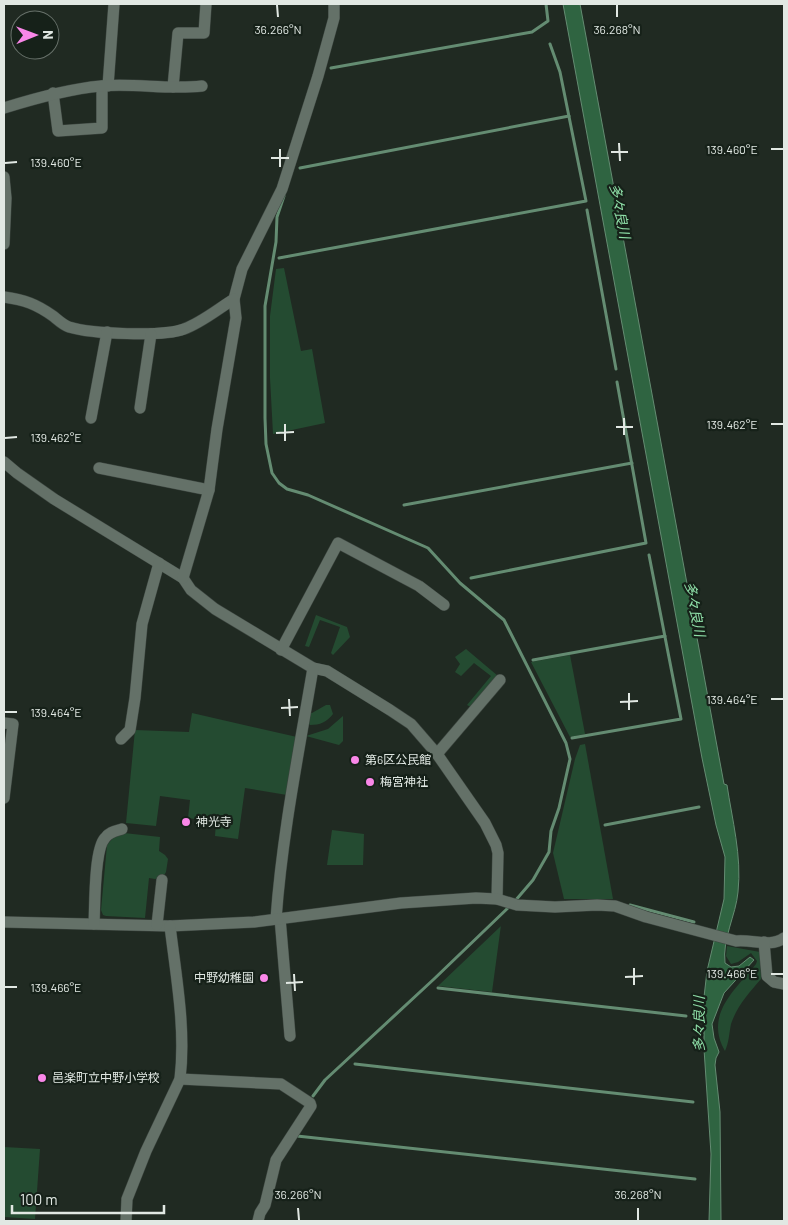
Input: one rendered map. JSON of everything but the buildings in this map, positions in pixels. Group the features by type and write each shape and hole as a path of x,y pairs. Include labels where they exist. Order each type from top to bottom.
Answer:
{"street":[{"path":"53,93 58,131 102,128 114,4"},
{"path":"173,87 178,33 204,33 206,4"},
{"path":"184,578 209,490 236,318 234,300 245,261 282,189 318,76 334,18 334,4"},
{"path":"4,108 53,93 105,86 202,86"},
{"path":"4,177 6,198 4,244"},
{"path":"4,297 20,299 35,304 68,327 107,332 150,334 184,329 234,300"},
{"path":"91,418 107,332"},
{"path":"140,408 150,334"},
{"path":"4,462 54,499 184,578 191,590 215,609 312,668 327,671 411,724 437,754 484,823 496,845 498,854 497,899"},
{"path":"99,468 209,490"},
{"path":"281,650 338,544 419,586 444,605"},
{"path":"121,739 130,730 136,698 142,624 159,563"},
{"path":"290,1036 277,895 312,668"},
{"path":"437,754 500,680"},
{"path":"4,723 13,724 4,798"},
{"path":"94,924 98,854 103,839 110,833 122,828"},
{"path":"157,925 162,880"},
{"path":"4,922 170,926 254,922 401,903 476,898 497,899 517,905 555,907 597,904 615,906 646,917 736,941 764,942 768,944 784,938"},
{"path":"126,1221 127,1199 146,1151 180,1079 182,1067 180,1009 170,926"},
{"path":"764,942 767,976 774,982 784,984"},
{"path":"180,1079 281,1084 310,1103 311,1106 276,1160 265,1205 258,1221"}],"shaded area":[{"path":"563,4 580,4 724,784 727,785 734,824 739,878 737,901 725,945 725,963 731,967 739,966 750,957 754,960 724,993 712,1024 719,1052 715,1065 720,1112 721,1221 709,1221 711,1154 704,1049 704,997 707,971 724,899 725,857 716,825 702,758"},
{"path":"284,268 301,351 312,349 325,423 273,434 270,378 270,316 276,269"},
{"path":"316,615 347,627 350,637 333,655 331,653 340,627 320,620 309,647 305,646"},
{"path":"466,649 498,676 471,707 467,705 491,676 474,663 461,676 455,672 460,664 455,657"},
{"path":"570,655 585,734 570,737 531,662"},
{"path":"326,705 330,705 333,714 323,722 310,725 306,720 308,713 312,713"},
{"path":"192,713 297,737 287,795 245,788 238,839 215,836 216,822 188,818 190,800 160,796 156,826 126,823 135,730 189,732"},
{"path":"343,716 343,741 339,745 306,736 328,729"},
{"path":"585,744 613,899 564,899 553,853 575,759 580,745"},
{"path":"332,830 364,834 363,865 327,865"},
{"path":"124,833 160,837 159,851 168,859 166,872 163,877 149,878 145,918 106,916 103,915 101,910 107,845 113,838"},
{"path":"501,926 492,992 438,986"},
{"path":"727,946 760,952 761,979 737,1011 731,1024 725,1051 719,1038 718,1026 720,1015 731,993 757,961 751,953 738,962 731,964 726,956"},
{"path":"4,1147 40,1149 35,1219 4,1217"}],"waterway":[{"path":"331,68 532,32 548,21 546,4"},
{"path":"279,258 586,201 560,72 550,44"},
{"path":"300,168 569,116"},
{"path":"284,196 277,217 276,242 265,306 266,444 272,473 279,483 287,489 308,495 428,548 460,583 504,620 566,743 570,759 559,808 551,831 549,852 533,880 515,901"},
{"path":"587,210 616,369"},
{"path":"471,578 646,543 617,382"},
{"path":"404,505 632,463"},
{"path":"572,738 681,719 649,555"},
{"path":"533,660 665,636"},
{"path":"605,825 699,807"},
{"path":"630,905 694,922"},
{"path":"313,1096 325,1080 510,906"},
{"name":"多々良川","path":"438,988 686,1016"},
{"path":"355,1064 693,1102"},
{"path":"297,1136 695,1179"}],"place":[{"name":"第6区公民館","path":"355,760"},
{"name":"梅宮神社","path":"370,782"},
{"name":"神光寺","path":"186,822"},
{"name":"中野幼稚園","path":"264,978"},
{"name":"邑楽町立中野小学校","path":"42,1078"}]}
